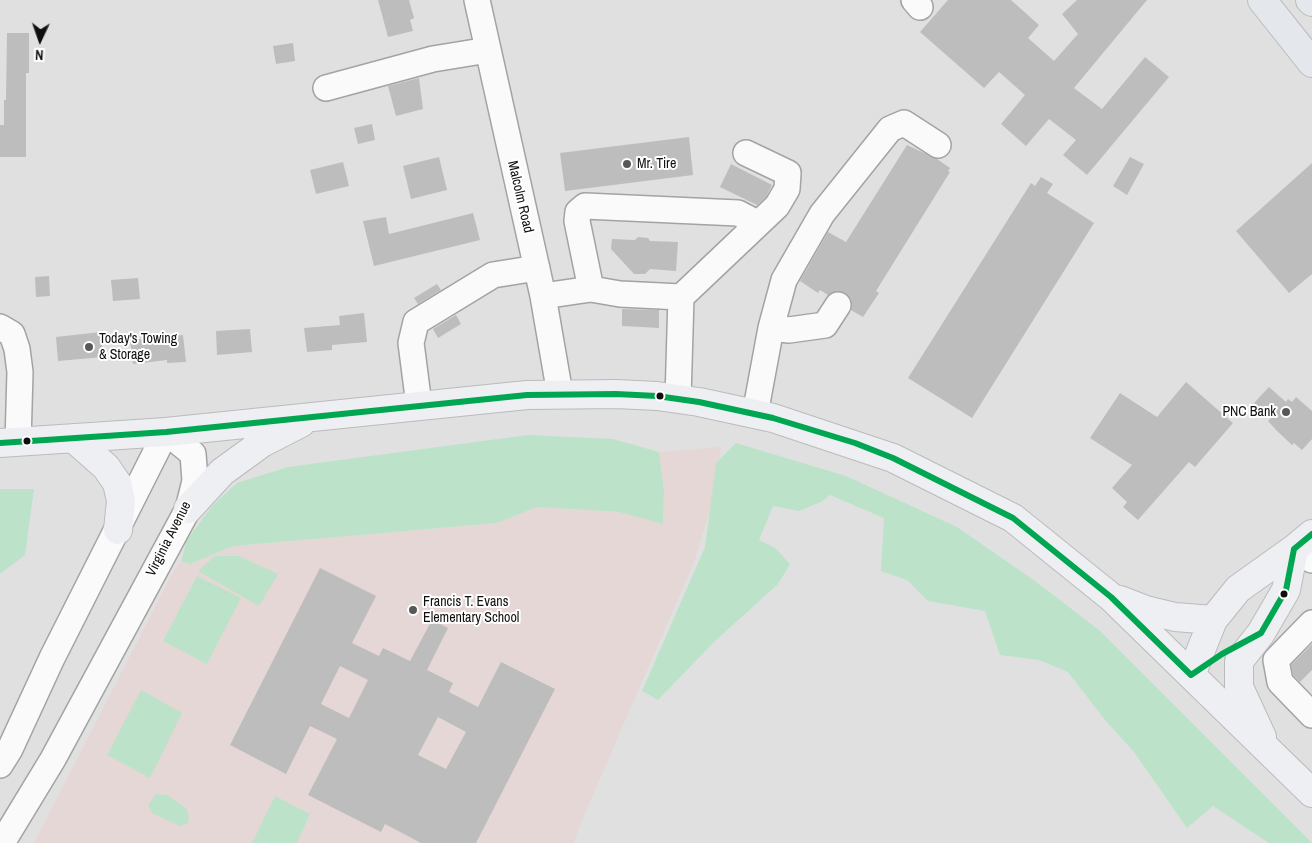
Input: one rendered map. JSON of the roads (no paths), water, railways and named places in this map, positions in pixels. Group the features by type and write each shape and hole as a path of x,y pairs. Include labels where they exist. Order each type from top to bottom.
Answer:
{"highway":[{"path":"1262,0 1312,64"}],"main road":[{"path":"9,442 166,432 418,405 560,394 616,394 678,399 755,414 814,430 893,458 1013,518 1111,597 1266,748 1308,780"},
{"path":"188,509 222,472 262,443 314,416"},
{"path":"73,438 106,467 117,484 121,501 118,530"},
{"path":"1191,675 1213,620 1238,589 1306,548"},
{"path":"1266,748 1255,717 1239,687 1239,661 1261,633 1286,590 1306,548"},
{"path":"1111,597 1146,610 1176,617 1213,620"},
{"path":"1191,675 1261,633"}],"street":[{"name":"Malcolm Road","path":"477,0 543,296 560,394"},
{"path":"326,88 433,59 488,50"},
{"path":"755,414 771,328 784,280 822,214 890,129 904,123 938,145"},
{"path":"678,399 681,297 777,206 788,188 788,173 746,153"},
{"path":"591,289 577,221 578,212 585,206 738,213 757,223"},
{"path":"418,405 411,343 416,322 493,275 537,268"},
{"path":"543,296 591,289 620,294 681,297"},
{"path":"771,328 789,330 826,325 838,305"},
{"path":"0,327 12,334 18,349 20,372 9,442"},
{"path":"0,765 10,749 52,658 166,432"},
{"name":"Virginia Avenue","path":"2,843 53,759 188,509 195,481 196,466 193,454 166,432"},
{"path":"1310,709 1280,682 1276,660 1312,623"}],"place":[{"name":"Mr. Tire","path":"627,164"},
{"name":"Today's Towing & Storage","path":"89,347"},
{"name":"PNC Bank","path":"1286,412"},
{"name":"Francis T. Evans Elementary School","path":"413,610"}]}
